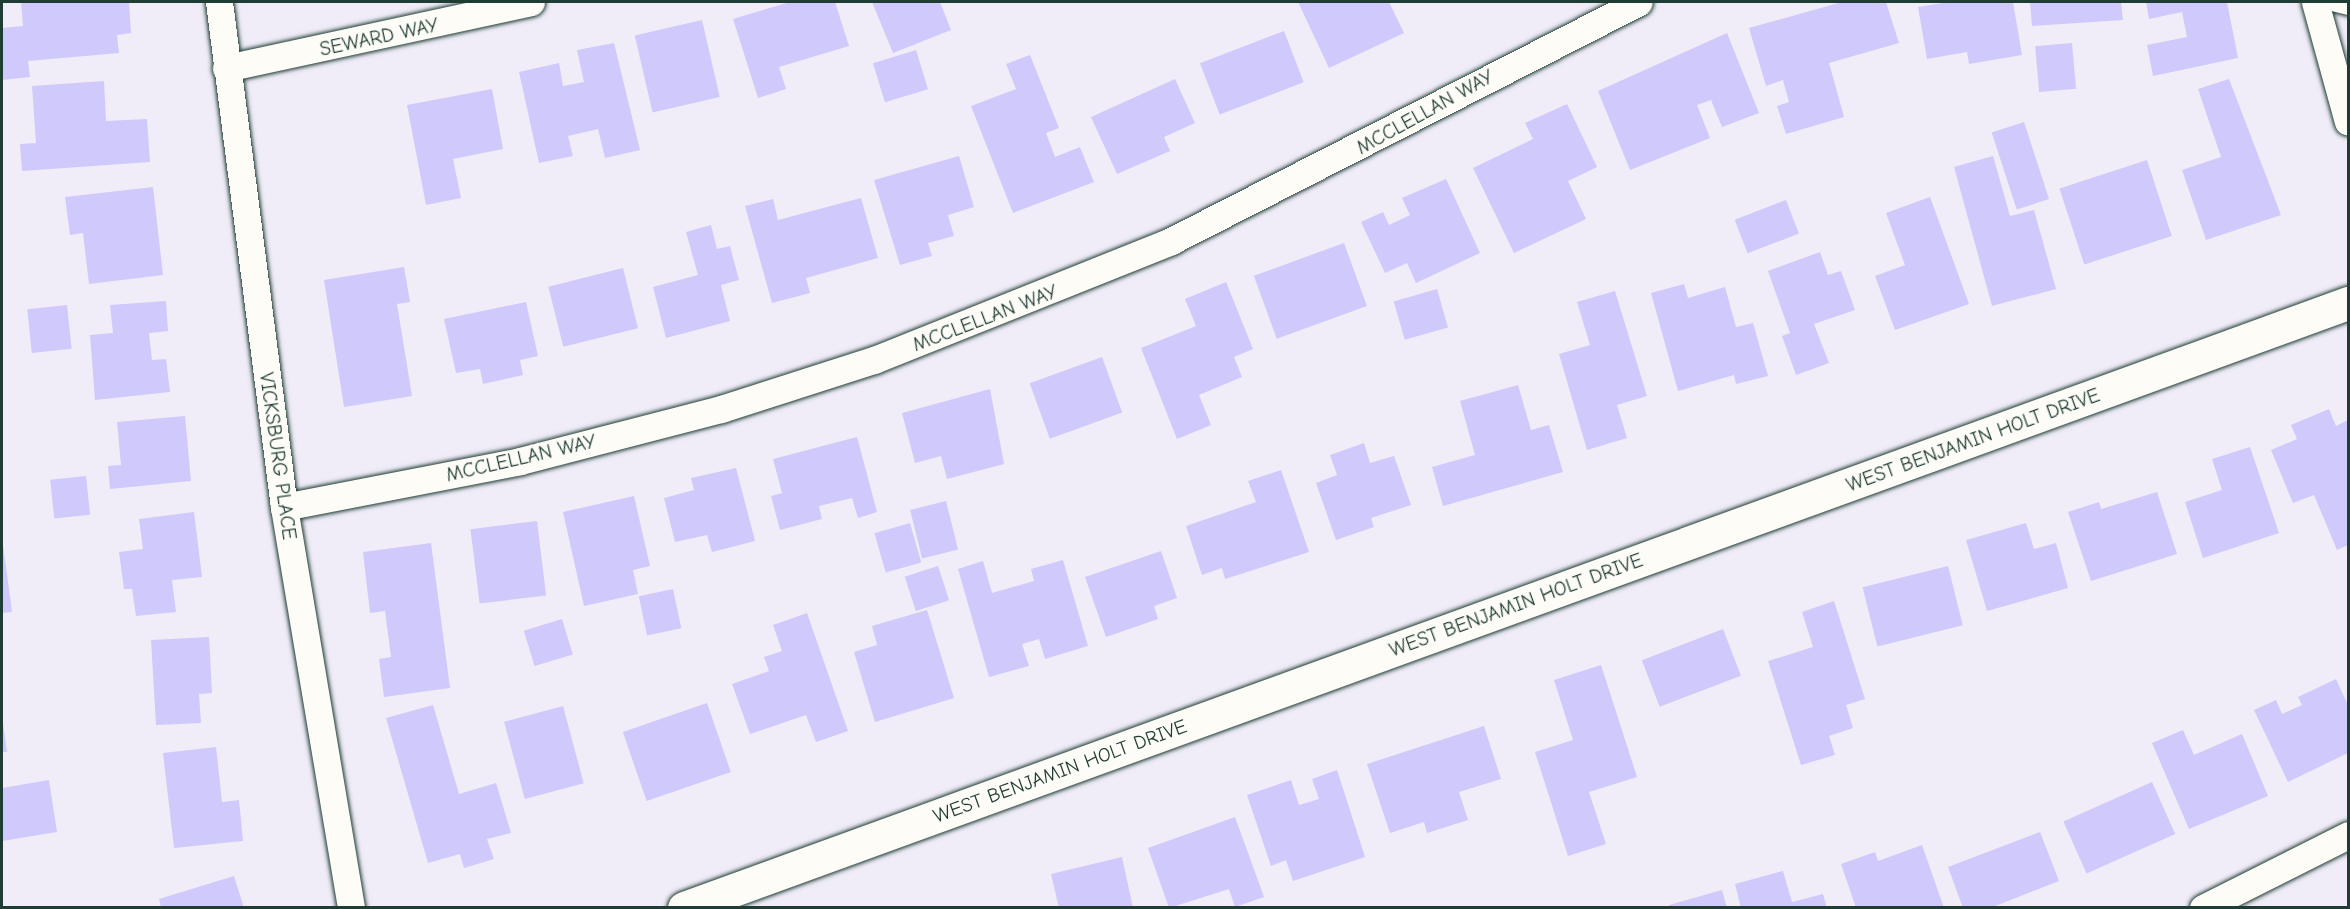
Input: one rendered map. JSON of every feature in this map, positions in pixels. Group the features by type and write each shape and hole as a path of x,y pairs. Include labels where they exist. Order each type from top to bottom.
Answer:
{"main road":[{"name":"WEST BENJAMIN HOLT DRIVE","path":"684,908 2349,303"}],"street":[{"name":"VICKSBURG PLACE","path":"219,2 284,507 351,908"},
{"name":"SEWARD WAY","path":"226,68 531,2"},
{"name":"MCCLELLAN WAY","path":"284,507 520,461 721,409 874,360 1171,242 1639,2"},
{"path":"2319,3 2349,122"},
{"path":"2203,908 2349,835"}],"lane":[{"path":"2319,3 2349,8"}],"building":[{"path":"21,2 129,2 131,33 117,35 119,53 28,61 30,77 2,80 2,28 23,26"},
{"path":"790,2 835,2 849,46 779,67 786,89 758,98 733,19"},
{"path":"872,2 940,2 951,30 893,53"},
{"path":"1298,2 1389,2 1404,33 1329,68"},
{"path":"1842,2 1886,2 1899,43 1829,63 1844,117 1786,134 1777,106 1789,102 1783,80 1766,86 1749,28"},
{"path":"1949,2 2013,2 2022,55 1969,64 1967,52 1927,59 1918,7"},
{"path":"2030,2 2121,2 2123,20 2032,26"},
{"path":"2146,2 2227,2 2238,58 2153,76 2147,45 2187,37 2182,12 2149,19"},
{"path":"702,20 720,97 653,112 635,36"},
{"path":"1284,31 1304,82 1220,115 1200,63"},
{"path":"1727,33 1759,113 1722,127 1711,100 1697,105 1710,138 1630,170 1598,91"},
{"path":"614,43 640,150 605,158 598,129 568,136 573,156 539,163 519,72 559,63 563,86 584,82 577,50"},
{"path":"2072,43 2076,89 2039,92 2035,46"},
{"path":"916,50 928,89 885,102 873,63"},
{"path":"1030,55 1059,128 1046,133 1055,157 1080,147 1094,182 1013,213 971,106 1016,89 1006,64"},
{"path":"1175,79 1195,123 1164,137 1170,151 1117,174 1091,117"},
{"path":"2229,79 2281,215 2206,240 2182,170 2221,157 2198,89"},
{"path":"104,81 106,121 147,119 150,162 22,171 20,144 36,143 32,86"},
{"path":"492,89 503,149 453,159 461,198 426,205 407,105"},
{"path":"1567,104 1597,167 1568,181 1586,219 1514,253 1473,168 1533,139 1525,123"},
{"path":"2024,122 2049,199 2017,210 1992,133"},
{"path":"959,156 974,207 948,215 954,236 928,243 932,256 900,265 874,180"},
{"path":"1993,156 2010,216 2034,210 2056,289 1992,306 1954,167"},
{"path":"2147,160 2172,236 2084,265 2060,188"},
{"path":"1446,179 1480,253 1416,283 1407,263 1385,273 1361,222 1383,212 1389,225 1410,215 1402,198"},
{"path":"153,187 163,275 89,284 83,233 70,235 65,197"},
{"path":"1930,197 1969,304 1895,330 1875,276 1905,265 1886,213"},
{"path":"861,198 878,258 806,278 810,293 772,303 745,206 773,199 778,220"},
{"path":"1786,200 1799,234 1748,253 1735,220"},
{"path":"711,225 717,249 730,246 739,280 721,285 730,321 666,338 653,287 698,275 686,232"},
{"path":"1344,243 1367,306 1277,339 1254,276"},
{"path":"1820,252 1828,275 1841,271 1855,310 1814,324 1829,363 1796,375 1782,336 1790,333 1768,271"},
{"path":"404,267 410,302 397,304 412,396 344,407 324,280"},
{"path":"623,268 638,328 563,347 548,287"},
{"path":"1226,282 1253,349 1234,357 1242,377 1199,395 1211,425 1177,439 1141,348 1196,326 1185,299"},
{"path":"1684,284 1688,298 1725,287 1736,327 1753,323 1768,376 1736,384 1734,375 1678,391 1651,293"},
{"path":"1437,289 1448,327 1405,340 1394,301"},
{"path":"1615,291 1647,396 1617,405 1627,438 1587,450 1559,354 1590,345 1577,302"},
{"path":"166,301 168,331 149,333 152,360 166,359 170,392 95,400 90,335 113,333 110,305"},
{"path":"526,302 538,356 520,360 523,375 483,384 480,369 456,373 444,319"},
{"path":"67,305 72,349 32,353 27,309"},
{"path":"1102,357 1122,412 1050,439 1030,383"},
{"path":"1518,385 1531,430 1549,425 1563,472 1443,506 1432,467 1475,455 1460,401"},
{"path":"990,389 1004,464 947,479 941,456 915,463 902,413"},
{"path":"2329,409 2336,426 2348,420 2348,545 2337,550 2314,495 2293,503 2271,450 2297,439 2291,425"},
{"path":"185,416 191,481 110,489 108,466 121,465 117,422"},
{"path":"857,437 877,512 858,518 852,498 819,506 822,519 780,530 771,496 782,493 773,459"},
{"path":"1364,443 1370,463 1394,456 1411,505 1371,518 1374,527 1336,540 1316,483 1337,475 1330,455"},
{"path":"2250,447 2279,533 2203,558 2185,502 2222,490 2212,459"},
{"path":"736,468 755,541 712,552 707,535 675,542 664,498 694,490 691,478"},
{"path":"1281,470 1309,552 1225,579 1222,568 1202,575 1186,526 1256,502 1248,481"},
{"path":"86,476 90,515 54,519 50,480"},
{"path":"2157,492 2177,554 2091,581 2068,512 2099,502 2101,509"},
{"path":"634,496 650,566 633,570 638,594 584,606 563,512"},
{"path":"946,501 958,550 922,558 910,510"},
{"path":"194,512 202,577 172,580 176,612 136,616 132,589 124,589 119,552 143,549 139,519"},
{"path":"537,521 546,595 480,604 470,529"},
{"path":"910,523 921,562 886,573 874,533"},
{"path":"2026,523 2034,549 2056,543 2068,588 1987,611 1966,540"},
{"path":"2,537 12,612 2,613"},
{"path":"431,543 450,688 384,697 379,659 391,657 385,611 370,613 363,552"},
{"path":"1161,551 1177,598 1154,606 1158,619 1106,637 1085,577"},
{"path":"1063,560 1088,646 1045,659 1039,639 1022,644 1029,666 989,677 958,569 983,561 992,593 1034,581 1031,569"},
{"path":"938,566 949,600 916,611 905,577"},
{"path":"1948,566 1963,625 1877,646 1863,587"},
{"path":"673,589 681,628 647,635 639,596"},
{"path":"1834,601 1865,699 1846,705 1853,728 1829,736 1835,755 1801,765 1768,661 1813,647 1802,612"},
{"path":"927,610 954,698 875,722 854,652 877,645 872,626"},
{"path":"807,613 848,731 816,742 806,715 750,734 732,684 769,671 764,657 782,651 773,625"},
{"path":"562,619 573,654 535,666 524,631"},
{"path":"1723,629 1741,676 1660,707 1642,660"},
{"path":"209,637 212,693 199,694 201,723 156,725 151,640"},
{"path":"1601,665 1637,777 1589,792 1606,844 1568,856 1535,752 1573,740 1554,680"},
{"path":"2336,679 2348,705 2348,753 2288,782 2254,710 2276,700 2282,714 2302,705 2298,697"},
{"path":"707,703 731,772 647,801 623,732"},
{"path":"433,705 459,794 496,783 511,833 487,839 494,859 464,868 460,854 428,863 386,718"},
{"path":"563,706 584,783 525,799 504,722"},
{"path":"2,715 7,752 2,752"},
{"path":"1484,726 1501,779 1459,792 1468,820 1427,833 1424,822 1390,833 1367,764"},
{"path":"2183,730 2194,755 2242,734 2268,796 2189,829 2152,743"},
{"path":"216,747 222,802 239,800 243,841 174,848 163,753"},
{"path":"1337,770 1365,857 1293,881 1286,860 1271,866 1247,795 1291,780 1299,805 1319,799 1312,779"},
{"path":"49,780 57,832 2,841 2,788"},
{"path":"2152,782 2175,834 2087,874 2063,821"},
{"path":"1235,817 1264,897 1235,907 1229,889 1169,908 1148,848"},
{"path":"2040,832 2059,881 1990,908 1963,908 1948,867"},
{"path":"1922,845 1944,908 1856,908 1841,864 1875,852 1878,861"},
{"path":"1122,857 1133,908 1059,908 1051,874"},
{"path":"1783,871 1792,902 1823,894 1827,908 1741,908 1735,884"},
{"path":"234,876 244,908 161,908 159,899"},
{"path":"1722,890 1727,908 1670,908 1669,905"}]}
